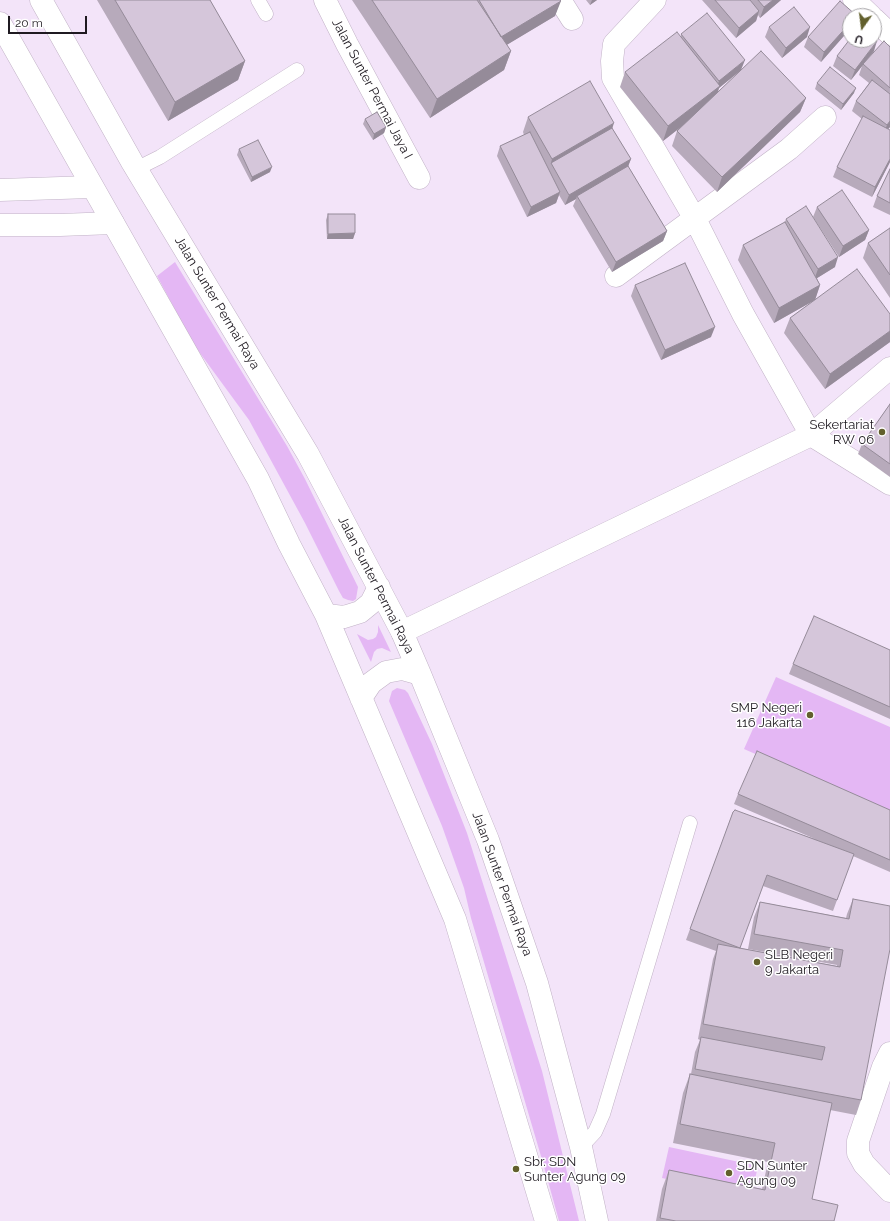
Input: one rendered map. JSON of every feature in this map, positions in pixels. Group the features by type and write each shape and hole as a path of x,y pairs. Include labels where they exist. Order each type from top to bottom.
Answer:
{"street":[{"name":"Jalan Sunter Permai Raya","path":"41,0 136,169 308,454 402,632 488,840 538,983 580,1147 597,1221"},
{"name":"Jalan Sunter Permai Jaya I","path":"325,0 419,178"},
{"path":"560,0 572,19"},
{"path":"655,0 614,44 612,61 613,78 695,219 743,314 811,435 890,484"},
{"path":"854,0 862,8"},
{"path":"0,23 91,187 148,284 258,479 289,544 326,615 455,919 546,1221"},
{"path":"882,26 890,34"},
{"path":"616,276 790,149 825,117"},
{"path":"0,190 91,187"},
{"path":"0,225 113,223"},
{"path":"402,632 811,435 890,368"},
{"path":"326,615 344,617 360,612 371,603 379,587"},
{"path":"362,698 371,684 386,672 402,669 420,674"},
{"path":"890,1053 858,1141 858,1153 864,1164 890,1191"}],"lane":[{"path":"258,0 266,14"},
{"path":"136,169 160,158 297,70"},
{"path":"580,1147 595,1132 603,1114 690,823"}],"shaded area":[{"path":"175,262 287,446 305,479 358,587 356,599 353,601 343,598 305,523 249,420 194,345 157,276"},
{"path":"378,625 391,652 382,648 377,649 374,652 371,662 357,634 368,640 373,639 376,637 378,632"},
{"path":"776,677 890,727 890,813 744,749"},
{"path":"397,688 405,690 408,693 432,744 467,833 542,1071 579,1221 559,1221 471,918 464,888 442,826 389,701 392,691"},
{"path":"669,1147 758,1166 751,1197 662,1178"}],"building":[{"path":"115,0 210,0 245,61 175,102"},
{"path":"372,0 477,0 511,51 437,99"},
{"path":"479,0 560,0 561,1 501,37"},
{"path":"715,0 750,0 759,11 739,28"},
{"path":"758,0 773,0 764,7"},
{"path":"840,1 848,8 842,8 842,32 824,52 808,37"},
{"path":"794,7 810,27 786,48 769,27"},
{"path":"707,13 745,60 719,81 681,34"},
{"path":"677,32 720,86 668,126 625,72"},
{"path":"884,41 890,47 890,88 863,64 878,48 882,48 882,43"},
{"path":"843,48 872,48 855,70 837,56"},
{"path":"761,51 806,98 722,177 677,131"},
{"path":"830,67 856,88 843,104 817,83"},
{"path":"872,80 890,94 890,121 887,125 856,101"},
{"path":"590,81 614,123 552,159 528,117"},
{"path":"377,112 386,127 374,134 365,119"},
{"path":"863,116 890,130 890,159 875,187 837,167"},
{"path":"612,128 631,159 569,195 551,163"},
{"path":"530,132 560,192 531,207 500,146"},
{"path":"258,140 272,167 252,177 239,149"},
{"path":"628,166 667,231 616,262 577,196"},
{"path":"890,169 890,203 877,196"},
{"path":"842,190 869,230 843,246 817,207"},
{"path":"806,206 838,257 818,269 786,219"},
{"path":"328,214 355,214 355,233 328,234"},
{"path":"785,222 820,285 779,308 743,245"},
{"path":"890,228 890,275 868,243"},
{"path":"685,263 715,327 665,350 635,285"},
{"path":"857,269 890,314 890,331 830,374 790,318"},
{"name":"Sekertariat RW 06","path":"890,404 890,464 862,444"},
{"path":"814,616 890,650 890,707 793,664"},
{"path":"757,751 890,810 890,860 738,794"},
{"path":"735,810 854,854 837,900 767,875 740,948 690,929"},
{"path":"853,899 890,906 890,949 861,1100 695,1069 701,1037 822,1060 825,1047 703,1024 718,944 840,967 843,950 754,934 760,902 849,919"},
{"path":"690,1074 832,1103 812,1199 838,1205 834,1221 676,1221 660,1218 669,1170 765,1190 775,1143 680,1124"}],"place":[{"name":"Sekertariat RW 06","path":"882,432"},
{"name":"SMP Negeri 116 Jakarta","path":"810,715"},
{"name":"SLB Negeri 9 Jakarta","path":"757,962"},
{"name":"Sbr. SDN Sunter Agung 09","path":"516,1169"},
{"name":"SDN Sunter Agung 09","path":"729,1173"}]}
